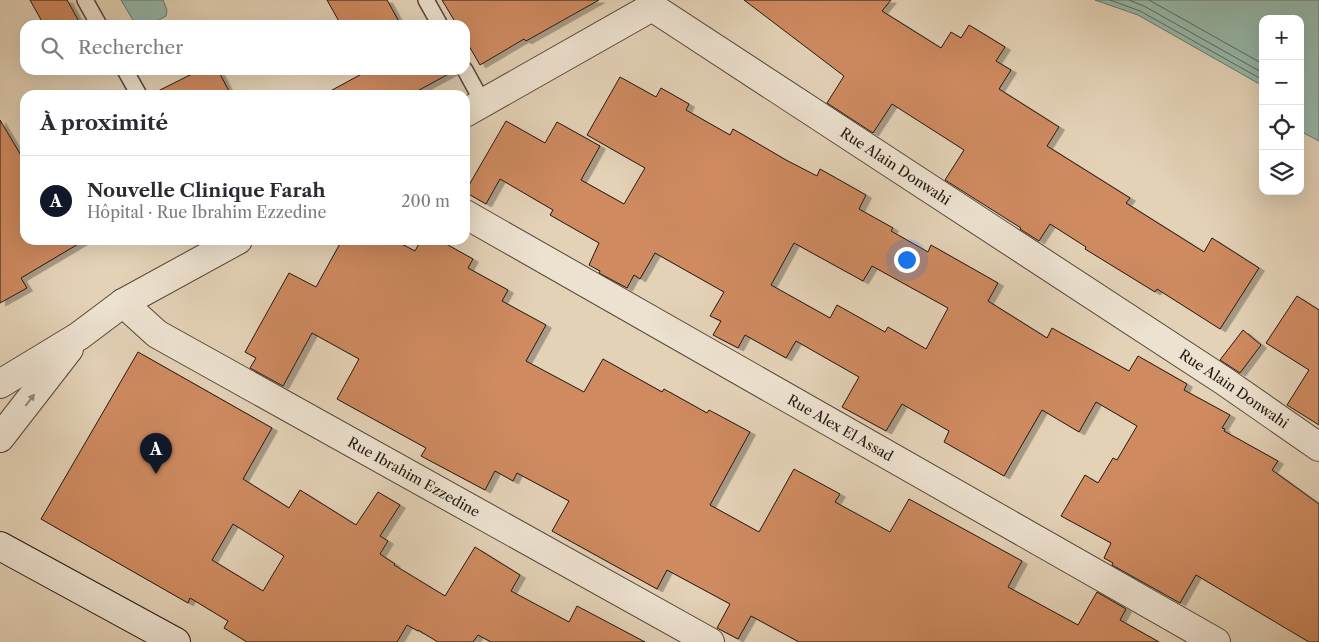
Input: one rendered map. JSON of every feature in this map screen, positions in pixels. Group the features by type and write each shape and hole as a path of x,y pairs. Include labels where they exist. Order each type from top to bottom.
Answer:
{"street":[{"name":"Rue Alain Donwahi","path":"474,108 652,7 1224,381 1319,446"},
{"name":"Rue Alex El Assad","path":"470,217 1216,642"},
{"path":"0,384 79,336 123,303 224,250"},
{"name":"Rue Ibrahim Ezzedine","path":"123,303 157,334 710,642"},
{"path":"0,438 79,336"},
{"path":"0,546 176,642"}],"lane":[{"path":"85,0 96,20"},
{"path":"426,0 437,20"},
{"path":"128,75 136,90"},
{"path":"466,75 470,90"},
{"path":"470,91 474,108"}],"water":[{"path":"121,0 163,0 167,10 166,16 159,20 133,20"},
{"path":"1095,0 1319,0 1319,141 1304,133 1304,15 1259,15 1259,84 1138,15"}],"building":[{"path":"30,0 67,0 78,20 41,20"},
{"path":"327,0 387,0 398,20 338,20"},
{"path":"442,0 599,0 526,41 524,39 480,65 470,48 470,20 454,20"},
{"path":"744,0 891,0 882,11 941,48 951,32 961,38 969,25 1005,47 996,61 1011,70 999,89 1059,127 1047,146 1130,198 1126,203 1204,252 1212,238 1259,268 1220,329 1157,289 1155,292 1085,249 1086,247 1050,224 1039,241 945,180 964,150 892,104 873,133 827,103 844,76"},
{"path":"190,75 221,75 228,90 160,90"},
{"path":"360,75 447,75 419,90 332,90"},
{"path":"620,77 656,97 661,88 689,104 686,110 730,135 733,129 817,176 820,169 866,195 859,209 893,228 891,231 928,252 931,245 998,283 988,301 1047,338 1052,328 1129,371 1138,356 1187,384 1184,390 1230,415 1222,428 1225,429 1224,431 1278,461 1272,470 1319,504 1319,642 1309,642 1196,575 1180,603 1112,565 1113,563 1104,558 1111,543 1061,516 1085,475 1098,483 1113,458 1117,460 1137,426 1096,402 1079,432 1042,410 1004,476 944,442 949,431 902,404 886,431 842,407 859,377 796,341 786,358 745,335 738,348 713,335 721,321 710,316 724,292 655,253 640,279 634,275 627,288 599,273 600,271 589,265 599,243 550,215 553,210 500,179 486,204 470,195 470,183 506,121 545,143 557,122 600,146 581,180 624,204 645,168 587,135","holes":["794,243 863,281 872,266 948,308 926,349 888,327 885,332 837,305 830,318 771,285"]},
{"path":"0,120 20,154 20,245 77,245 21,278 27,288 0,303"},
{"path":"339,245 404,245 415,251 418,245 448,245 473,259 468,268 508,290 502,301 546,325 526,361 584,392 603,359 662,392 664,389 707,413 709,410 750,432 710,505 759,532 794,469 840,494 835,502 890,532 909,499 1022,561 1008,587 1078,625 1097,592 1126,609 1120,620 1159,642 799,642 751,616 738,639 717,628 730,604 667,570 657,589 552,531 569,501 517,473 513,481 495,471 485,490 421,456 426,448 337,399 359,359 312,333 283,386 250,368 256,358 245,352 289,273 316,287"},
{"path":"1297,296 1319,310 1319,425 1287,405 1309,370 1266,343"},
{"path":"1243,330 1261,345 1240,373 1220,360"},
{"path":"138,352 272,428 243,479 289,508 300,490 356,525 378,492 400,505 380,536 388,541 380,554 394,565 445,596 475,547 520,575 511,591 569,622 577,606 645,642 491,642 478,635 473,642 438,642 407,625 397,642 247,642 224,628 228,621 190,598 188,603 41,519","holes":["233,524 284,556 263,591 212,560"]}],"place":[{"name":"Nouvelle Clinique Farah","path":"156,474"}]}
